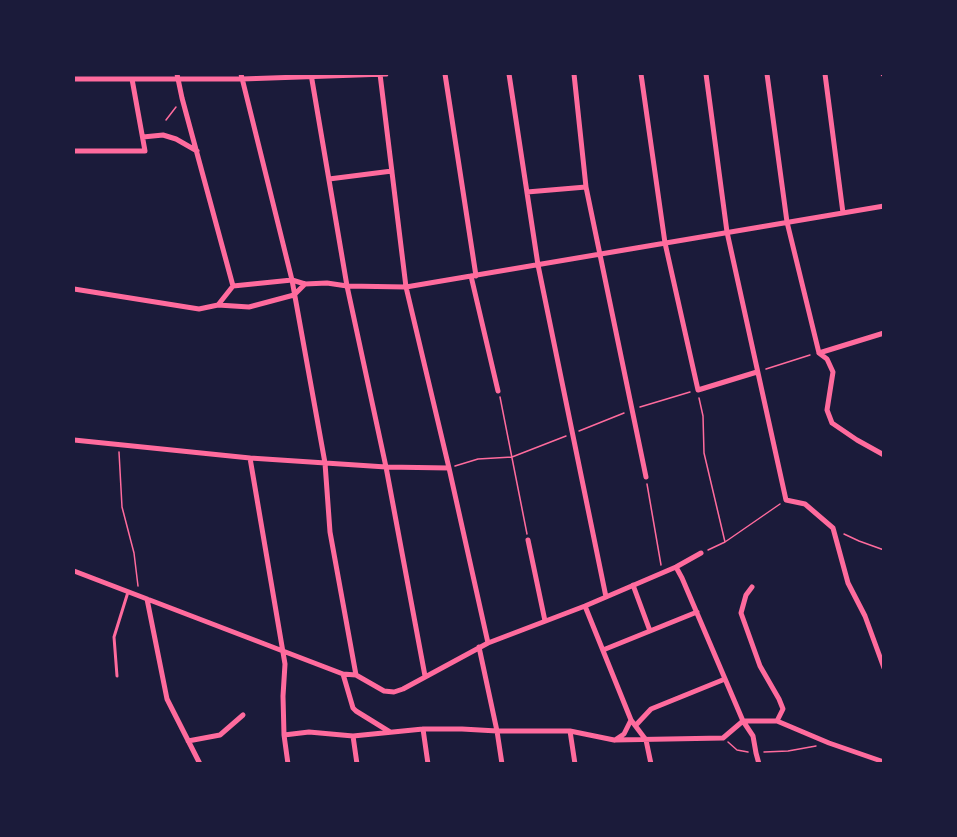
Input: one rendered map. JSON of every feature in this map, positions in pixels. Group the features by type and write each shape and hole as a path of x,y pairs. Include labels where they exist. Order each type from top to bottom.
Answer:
{"street":[{"path":"74,79 112,76 132,79 178,76 382,74 406,287 488,643"},
{"path":"445,74 473,276 498,391"},
{"path":"509,74 538,265 606,597"},
{"path":"574,74 586,187 646,477"},
{"path":"641,74 665,243 698,390 757,372"},
{"path":"706,74 727,232 786,500 806,504 832,528 848,583 865,616 884,668"},
{"path":"767,74 787,222 819,353 827,359 833,372 827,410 832,423 884,455"},
{"path":"825,74 843,213"},
{"path":"312,75 347,286 386,467 425,676"},
{"path":"178,76 233,286"},
{"path":"241,76 292,280 325,463 330,532 356,675"},
{"path":"74,151 145,151 132,79"},
{"path":"143,136 163,135 176,139 197,151"},
{"path":"329,179 392,171"},
{"path":"527,192 586,187"},
{"path":"218,305 233,286 292,280 305,284 406,287 884,206"},
{"path":"74,289 200,309 218,305 249,307 294,295 305,284"},
{"path":"819,353 884,333"},
{"path":"74,440 250,458 386,467 449,468"},
{"path":"250,458 285,664 284,735 288,764"},
{"path":"528,540 545,621"},
{"path":"74,572 343,674 356,675 384,691 394,692 488,643 585,606 676,567 702,553"},
{"path":"676,567 743,721 753,736 759,764"},
{"path":"633,585 650,631"},
{"path":"752,587 746,595 741,613 760,666 783,709 777,721"},
{"path":"147,599 167,699 200,764"},
{"path":"585,606 632,720 646,740 651,764"},
{"path":"603,650 697,612"},
{"path":"480,647 502,764"},
{"path":"343,674 353,708 390,733"},
{"path":"636,725 651,709 725,679"},
{"path":"188,741 220,735 243,715"},
{"path":"614,741 628,730 632,720"},
{"path":"284,735 309,732 353,736 423,729 462,729 570,731 614,741 723,738 743,721 777,721 829,743 884,762"},
{"path":"423,729 428,764"},
{"path":"570,731 575,764"},
{"path":"353,736 357,764"}],"lane":[{"path":"117,676 114,637 128,592"}],"path":[{"path":"166,120 182,98"},
{"path":"757,372 819,353"},
{"path":"698,390 703,416 704,453 725,542"},
{"path":"498,391 528,540"},
{"path":"118,444 122,507 134,553 140,596"},
{"path":"646,477 662,572"},
{"path":"702,553 725,542 786,500"},
{"path":"832,528 859,542 884,550"},
{"path":"723,738 737,750 756,753 788,751 829,743"}]}
